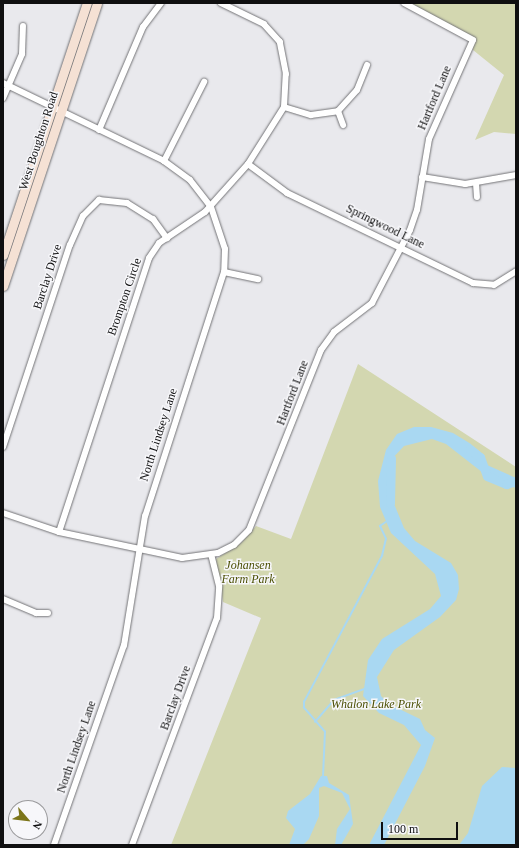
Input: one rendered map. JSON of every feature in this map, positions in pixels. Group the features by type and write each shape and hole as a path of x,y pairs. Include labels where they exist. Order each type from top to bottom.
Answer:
{"main road":[{"name":"West Boughton Road","path":"3,255 87,3"},
{"name":"West Boughton Road","path":"3,286 97,3"}],"street":[{"path":"98,130 143,27 161,3"},
{"name":"Brompton Circle","path":"59,532 145,268 154,249 211,207 248,164 284,107 286,74 280,42 264,24 221,3"},
{"name":"Hartford Lane","path":"3,513 59,532 182,558 211,555 234,545 255,522 322,350 334,332 372,302 414,220 429,139 442,104 473,40 404,3"},
{"path":"3,98 22,54 23,26"},
{"path":"284,107 311,115 338,111 357,90 367,65"},
{"path":"164,161 204,82"},
{"path":"3,83 52,107"},
{"name":"North Lindsey Lane","path":"52,107 164,161 190,180 211,207 225,249 224,272 148,506 138,548 124,645 54,845"},
{"path":"338,111 342,125"},
{"name":"Springwood Lane","path":"248,164 287,193 480,285 500,283 516,271"},
{"path":"422,177 452,183 476,183 516,175"},
{"path":"476,183 477,196"},
{"name":"Barclay Drive","path":"3,447 70,245 83,216 99,200 126,203 153,219 167,238"},
{"path":"224,272 258,279"},
{"name":"Barclay Drive","path":"132,845 218,618 219,586 211,555"},
{"path":"3,599 36,613 48,613"}],"green space":[{"path":"399,3 516,3 516,134 494,132 475,140 504,75 473,50 473,40"},
{"name":"Whalon Lake Park","path":"358,364 516,467 516,845 171,845 261,618 223,602 216,559 242,542 256,526 291,539"}],"water":[{"path":"414,427 431,427 453,433 471,444 487,465 516,478 516,488 487,476 446,444 432,439 404,446 390,461 390,494 404,528 415,541 451,563 458,575 459,589 456,600 440,617 394,650 377,677 381,696 389,704 420,719 425,730 435,738 425,766 384,845 369,845 421,745 404,725 379,713 363,696 368,660 382,639 430,609 441,596 435,574 391,533 380,507 378,481 386,450 397,434"},
{"path":"502,767 516,768 516,845 459,845 468,833 482,786"},
{"path":"321,776 327,776 329,783 349,795 353,824 341,845 335,845 337,829 350,809 342,793 324,786 319,788 319,816 309,839 303,845 289,845 295,829 286,818 288,811 310,794"}],"waterway":[{"path":"470,449 480,457 487,476 506,484 516,481"},
{"path":"390,503 391,458"},
{"path":"323,777 325,732 304,708 304,702 382,556 386,539 380,526 386,522"},
{"path":"315,722 334,700 364,689"}],"park label":[{"name":"Johansen Farm Park","path":"248,573"}]}
